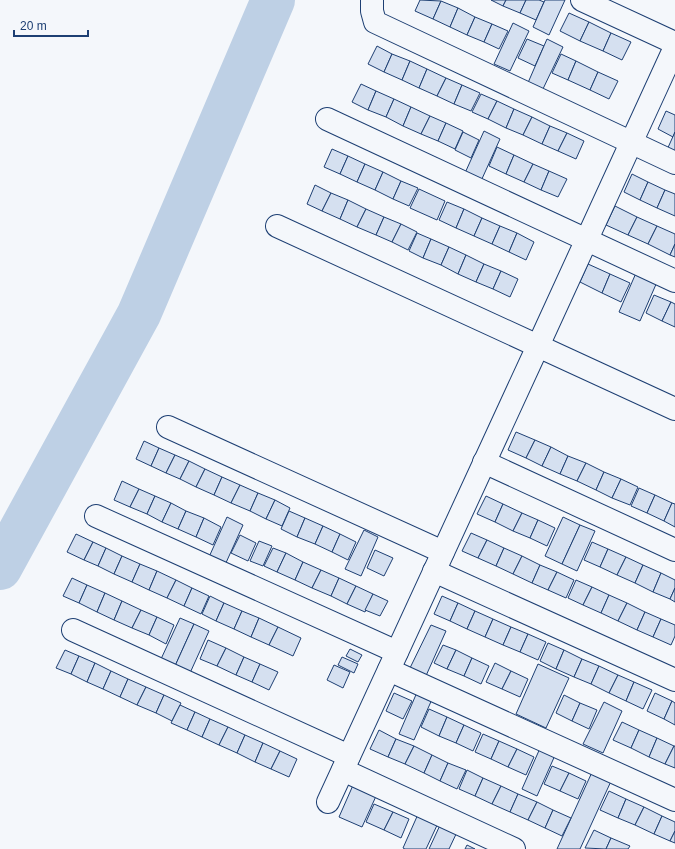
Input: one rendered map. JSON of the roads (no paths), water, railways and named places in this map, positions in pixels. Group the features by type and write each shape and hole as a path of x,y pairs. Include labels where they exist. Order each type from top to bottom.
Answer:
{"street":[{"path":"372,0 372,11 375,22 675,164"},
{"path":"582,0 675,43"},
{"path":"328,802 675,47"},
{"path":"327,119 675,281"},
{"path":"277,226 675,409"},
{"path":"168,427 675,680"},
{"path":"484,462 675,550"},
{"path":"96,516 675,800"},
{"path":"73,630 346,763 514,849"}],"waterway":[{"path":"0,568 139,314 273,0"}]}
